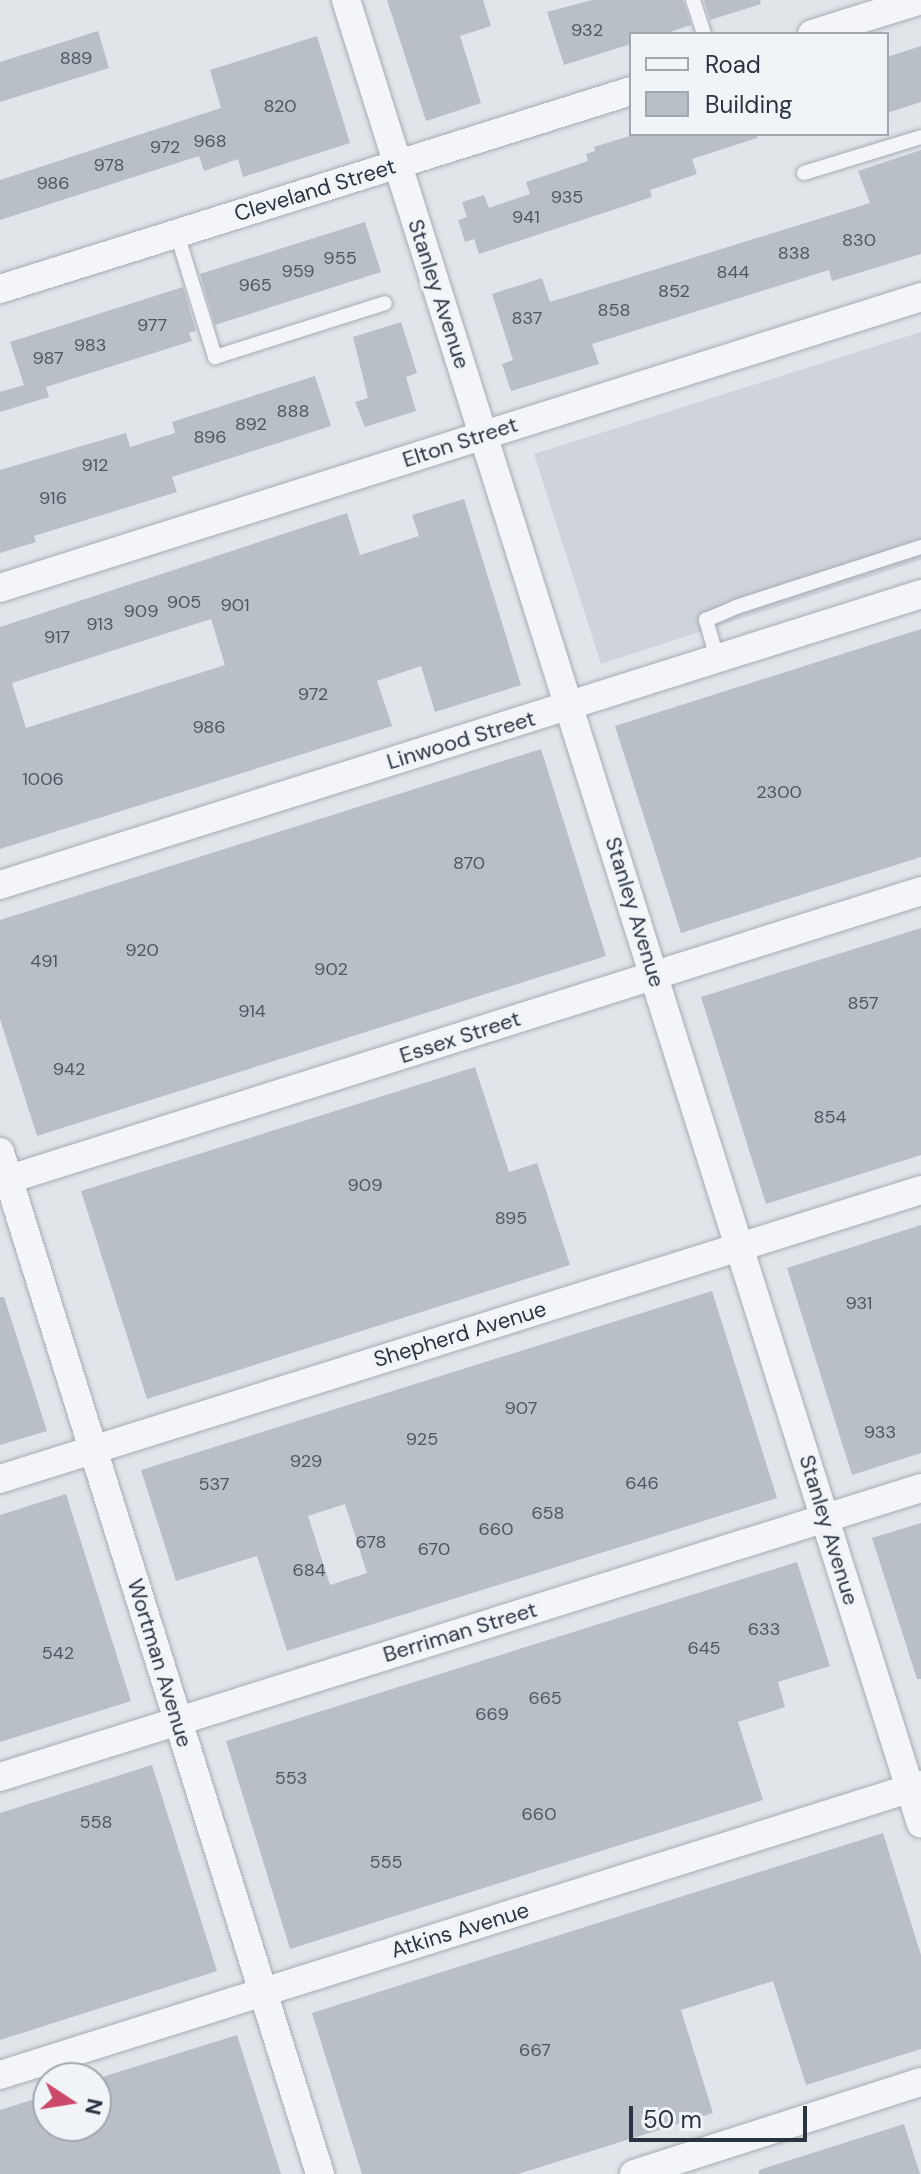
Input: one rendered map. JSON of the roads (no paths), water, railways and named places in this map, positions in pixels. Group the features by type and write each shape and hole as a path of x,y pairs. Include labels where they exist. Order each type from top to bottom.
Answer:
{"street":[{"name":"Stanley Avenue","path":"346,0 825,1518 915,1787 921,1824"},
{"path":"819,32 921,1"},
{"name":"Cleveland Street","path":"0,289 629,92"},
{"name":"Elton Street","path":"0,588 921,297"},
{"name":"Linwood Street","path":"0,885 921,594"},
{"name":"Essex Street","path":"3,1171 655,975 921,891"},
{"name":"Wortman Avenue","path":"3,1171 94,1450 320,2174"},
{"name":"Shepherd Avenue","path":"0,1479 921,1190"},
{"name":"Berriman Street","path":"0,1777 921,1488"},
{"name":"Atkins Avenue","path":"0,2075 915,1787"},
{"path":"634,2174 921,2082"}],"lane":[{"path":"693,0 703,32"},
{"path":"804,173 921,137"},
{"path":"177,234 215,357 385,303"},
{"path":"717,658 706,620 736,607 921,547"}]}
